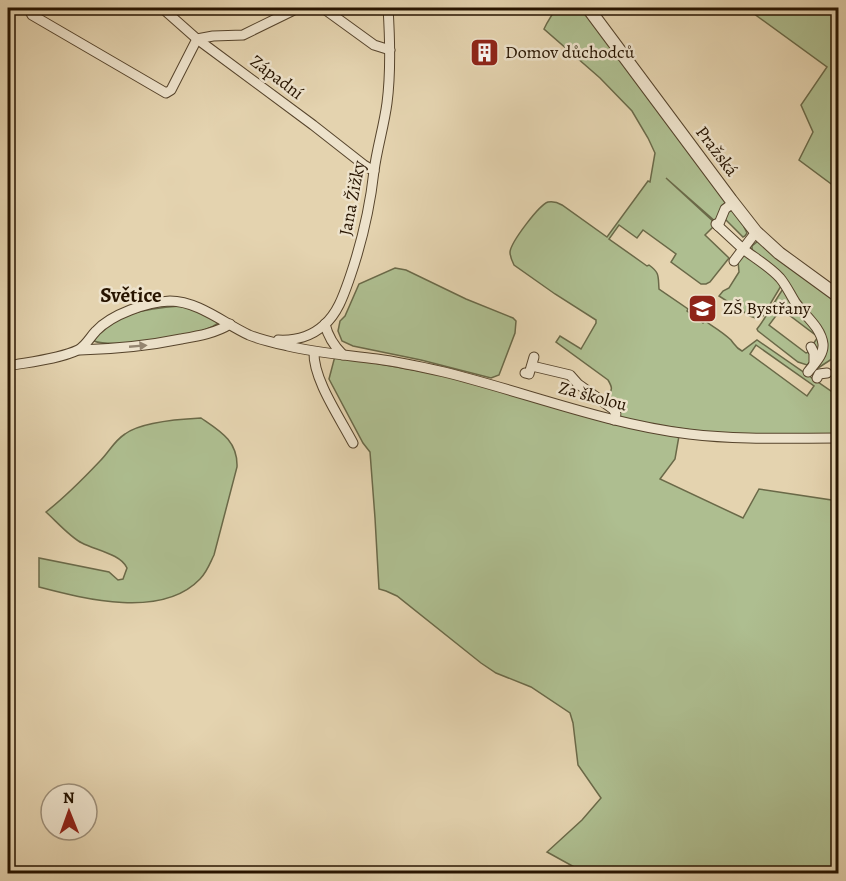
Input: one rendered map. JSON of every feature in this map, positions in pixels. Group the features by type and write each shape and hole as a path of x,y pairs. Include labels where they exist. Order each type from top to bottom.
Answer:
{"street":[{"path":"28,8 32,15 166,93 171,90 197,39 243,35 296,8"},
{"name":"Západní","path":"162,8 197,39 374,171"},
{"path":"323,8 374,45 390,50"},
{"name":"Jana Žižky","path":"267,340 287,341 313,332 325,324 342,300 363,237 387,103 390,50 388,8"},
{"name":"Pražská","path":"588,8 756,232 838,296"},
{"path":"733,203 725,209 717,225 780,278 820,336 823,344 822,351 808,372"},
{"path":"734,261 756,232"},
{"name":"Za školou","path":"80,350 108,320 125,312 172,301 199,309 251,336 314,352 378,359 443,372 614,420 690,435 755,439 838,438"},
{"path":"8,366 80,350 148,345 192,337 230,324"},
{"path":"325,324 335,347 344,355"},
{"path":"811,347 814,353 814,364"},
{"path":"314,352 314,362 322,384 353,443"},
{"path":"525,373 529,374 533,362 570,375 578,384 613,409 616,414 614,420"},
{"path":"817,378 819,374 827,373"}],"green space":[{"path":"556,8 582,8 746,225 744,227 747,233 743,237 722,216 716,222 666,178 716,224 705,235 729,258 710,282 701,284 671,262 676,254 643,230 637,238 619,225 609,239 653,268 658,275 659,289 688,309 687,311 703,323 705,321 722,332 740,350 742,351 757,340 838,396 838,438 755,439 614,419 607,399 611,392 608,380 556,342 560,336 581,349 596,320 514,265 510,254 512,247 532,217 548,202 562,205 607,237 648,181 650,182 655,153 632,111 600,78 544,29","holes":["756,345 814,386 807,396 750,354"]},
{"path":"746,8 838,8 838,189 799,160 813,132 801,105 827,67"},
{"path":"758,241 838,302 838,355 815,370 823,335 752,251 752,246"},
{"path":"745,255 771,273 781,286 763,316 758,319 719,296 729,288 739,272 738,261"},
{"path":"395,268 406,270 516,321 515,333 499,375 491,378 353,346 342,341 338,331 340,321 345,316 359,284"},
{"path":"785,288 817,332 819,339 819,347 817,354 815,348 811,347 818,337 781,309 769,325 806,353 809,352 812,360 807,365 798,362 757,329"},
{"path":"180,306 205,313 220,321 198,332 160,340 120,344 94,341 110,324 120,318 156,308"},
{"path":"335,356 442,375 679,436 675,459 660,479 743,518 759,489 838,501 838,873 585,873 547,852 582,820 601,798 578,765 570,713 531,687 496,673 397,596 379,589 370,452 329,379"},
{"path":"201,418 221,432 231,443 237,458 237,467 214,555 200,579 184,591 165,599 144,602 100,600 39,587 39,558 109,572 118,580 123,579 127,568 124,563 78,541 46,512 80,481 125,434 151,424"}],"place":[{"name":"Domov důchodců","path":"484,52"},
{"name":"ZŠ Bystřany","path":"702,308"}],"district":[{"name":"Světice","path":"131,295"}]}
